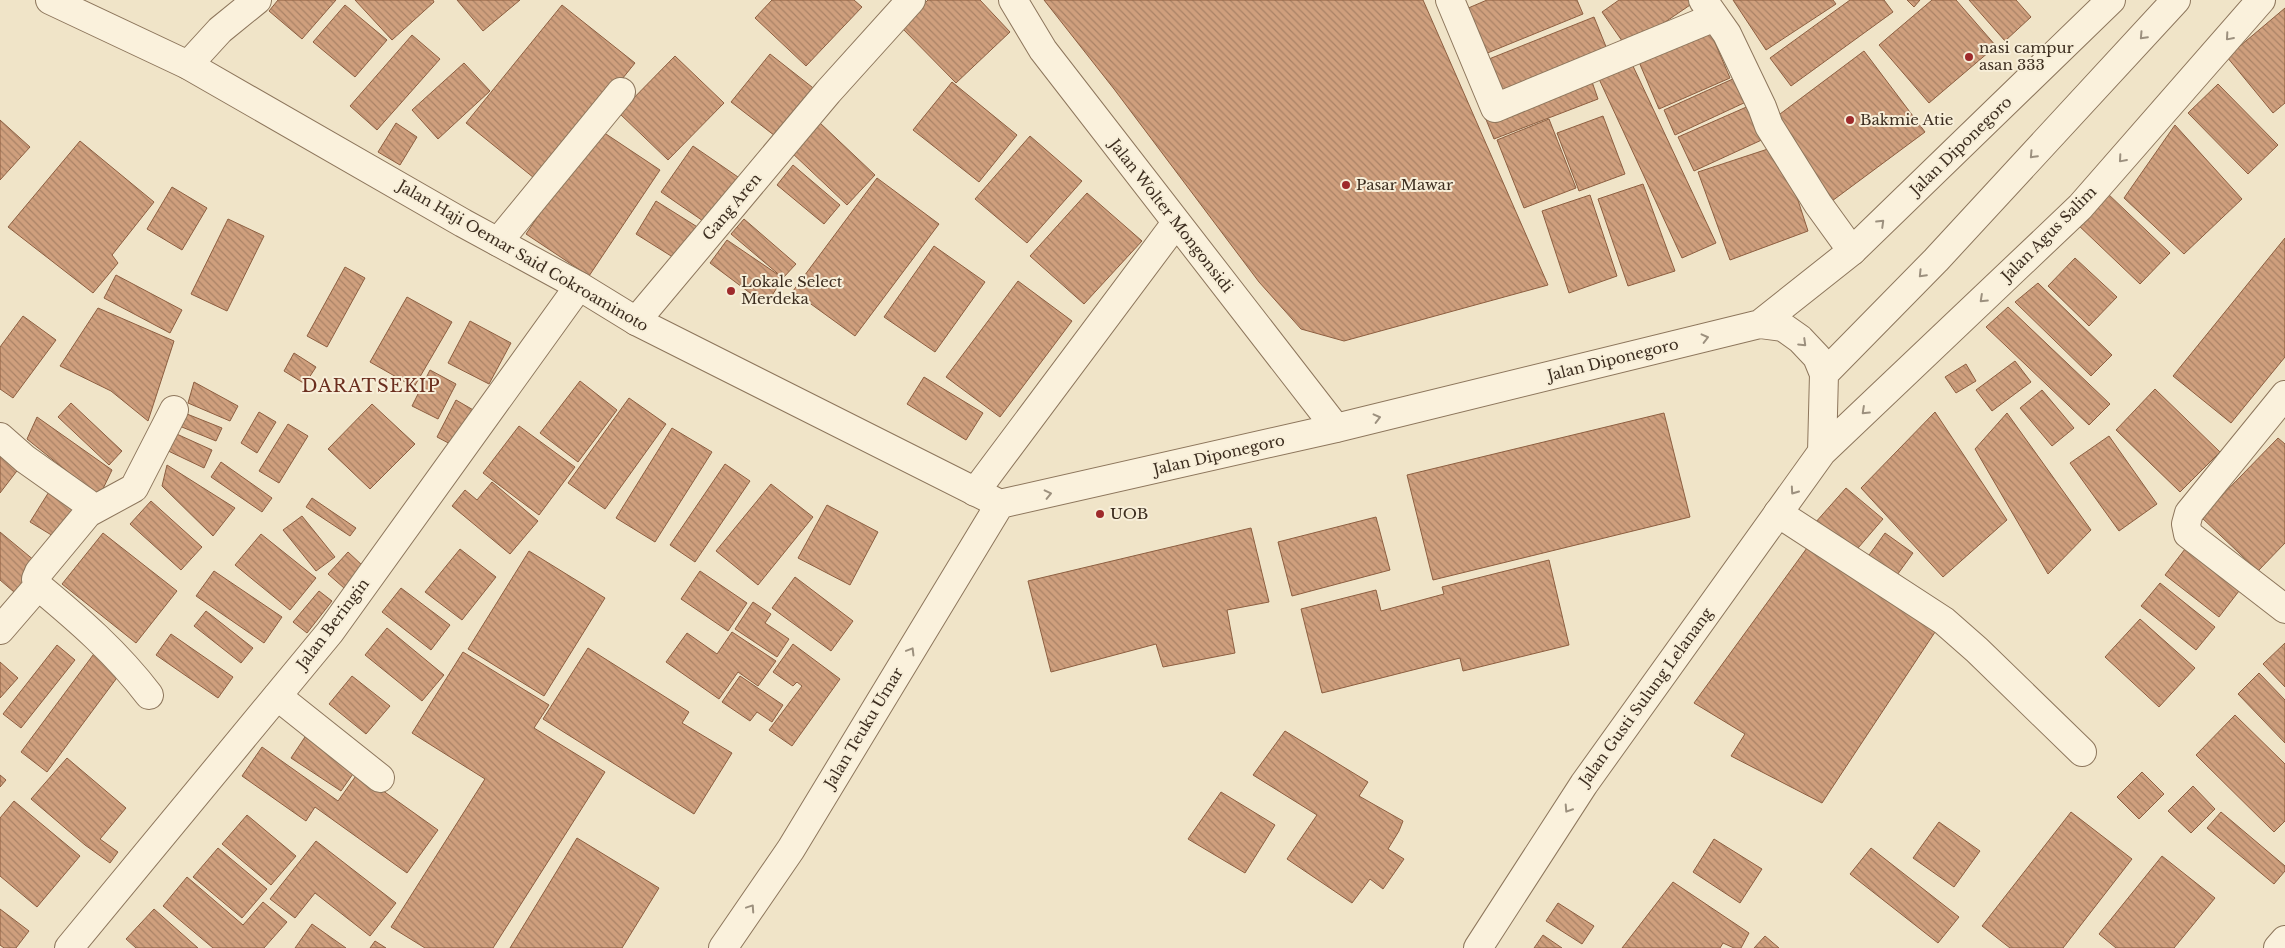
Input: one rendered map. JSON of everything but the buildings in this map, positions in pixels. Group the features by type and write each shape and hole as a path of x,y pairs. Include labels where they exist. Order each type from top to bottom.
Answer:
{"street":[{"name":"Jalan Haji Oemar Said Cokroaminoto","path":"50,0 188,65 498,242 579,286 636,321 1000,504"},
{"path":"188,65 220,30 257,0"},
{"name":"Gang Aren","path":"636,321 828,92 911,0"},
{"name":"Jalan Wolter Mongonsidi","path":"1013,0 1043,50 1336,428"},
{"path":"1450,0 1495,108 1709,8 1731,42 1770,126 1818,204 1852,251"},
{"name":"Jalan Diponegoro","path":"1000,504 1336,428 1760,324 1852,251 2111,0"},
{"path":"1824,374 1936,260 2176,0"},
{"name":"Jalan Agus Salim","path":"1822,452 2080,207 2261,0"},
{"path":"498,242 621,92"},
{"path":"974,492 1176,223"},
{"name":"Jalan Beringin","path":"69,948 330,632 579,286"},
{"path":"1760,324 1784,327 1800,339 1817,357 1824,374 1822,452"},
{"path":"2285,395 2188,513 2186,524 2188,534 2285,609"},
{"path":"149,695 112,651 38,586 36,579 39,572 88,513 134,488 174,410"},
{"path":"0,436 25,459 87,503 88,513"},
{"name":"Jalan Gusti Sulung Lelanang","path":"1478,948 1584,784 1822,452"},
{"name":"Jalan Teuku Umar","path":"723,948 791,849 1000,504"},
{"path":"1778,513 1944,621 1978,650 2082,752"},
{"path":"0,630 38,586"},
{"path":"277,696 380,778"},
{"path":"2278,948 2285,940"}],"place":[{"name":"nasi campur asan 333","path":"1969,57"},
{"name":"Bakmie Atie","path":"1850,120"},
{"name":"Pasar Mawar","path":"1346,185"},
{"name":"Lokale Select Merdeka","path":"731,291"},
{"name":"UOB","path":"1100,514"}],"district":[{"name":"DARATSEKIP","path":"371,386"}]}
